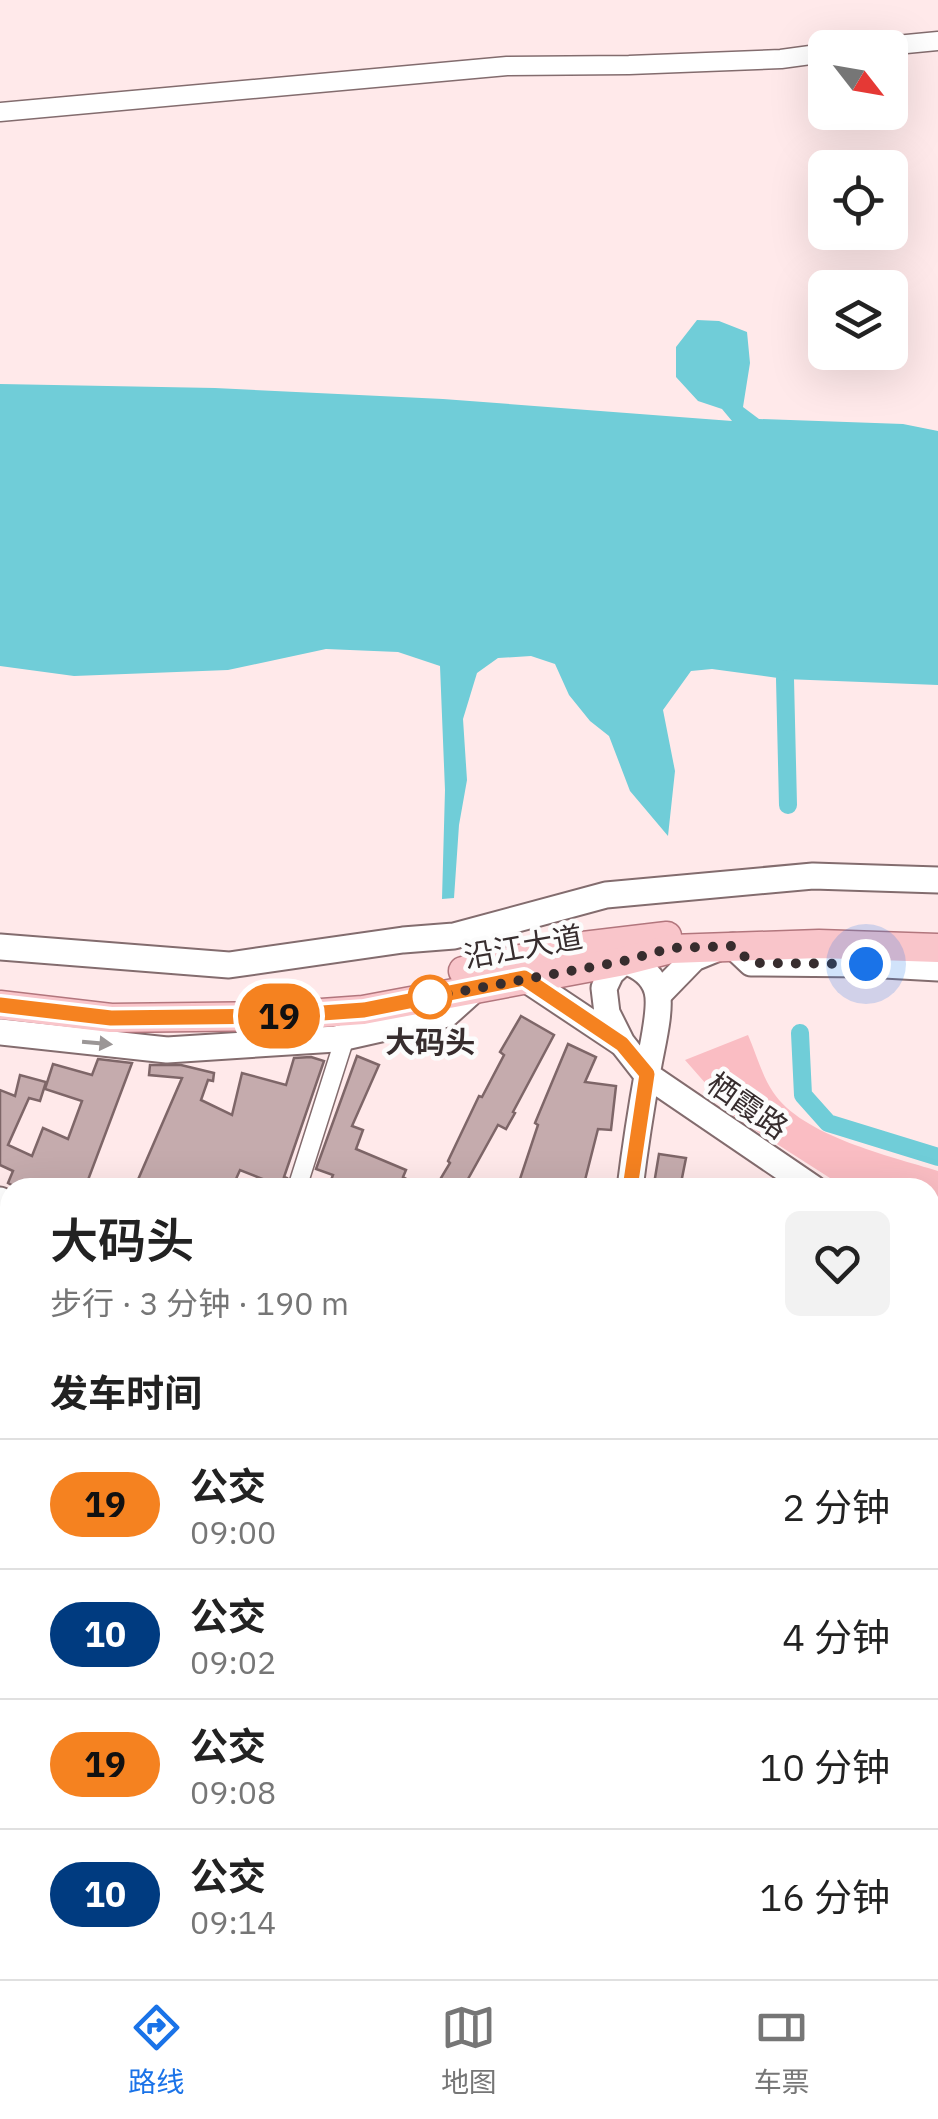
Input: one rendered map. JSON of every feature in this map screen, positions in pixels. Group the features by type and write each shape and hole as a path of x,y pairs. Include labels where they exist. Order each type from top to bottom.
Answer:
{"main road":[{"name":"沿江大道","path":"0,988 140,1003 248,1004 349,995 583,946 651,936 805,931 938,934"},
{"name":"沿江大道","path":"0,1005 111,1018 350,1024 476,988 624,961 671,948 819,944 938,948"}],"street":[{"path":"908,44 938,41"},
{"path":"0,112 506,66 630,65 808,55"},
{"path":"0,947 229,965 454,936 606,895 812,876 938,880"},
{"path":"622,1044 607,1013 604,988 611,973 651,936"},
{"path":"659,994 694,958 727,946 751,963 938,968"},
{"path":"624,961 652,978 659,994 631,1178"},
{"path":"524,978 622,1044"},
{"path":"0,1032 167,1050 350,1024 299,1178"},
{"name":"栖霞路","path":"622,1044 647,1074 798,1178"}],"shaded area":[{"path":"748,1035 773,1092 804,1121 872,1151 938,1171 938,1178 830,1178 736,1118 685,1060"}],"water":[{"path":"697,320 719,321 747,332 750,363 743,407 759,419 903,424 938,431 938,685 785,679 712,669 691,671 663,710 675,771 668,836 630,791 609,736 590,721 569,695 555,664 531,656 498,658 477,673 463,719 467,780 459,825 454,898 442,899 445,790 440,666 398,652 326,649 228,670 74,676 0,666 0,384 215,388 443,399 732,421 722,409 698,401 676,377 676,347"}],"building":[{"path":"521,1016 554,1035 506,1129 498,1125 469,1178 441,1178 479,1096 482,1097 504,1055 500,1052"},
{"path":"568,1044 596,1057 585,1082 616,1086 611,1130 598,1129 586,1178 520,1178 538,1125 535,1123"},
{"path":"357,1056 379,1065 352,1126 363,1130 356,1149 406,1170 405,1178 332,1178 333,1175 316,1169"},
{"path":"294,1058 324,1061 284,1177 287,1178 260,1178 240,1170 236,1178 139,1178 182,1078 149,1075 150,1065 181,1065 214,1073 201,1100 232,1115 242,1073 286,1085"},
{"path":"98,1059 132,1063 89,1178 10,1178 13,1171 0,1165 0,1090 15,1096 20,1075 46,1082 40,1101 29,1098 8,1145 32,1156 43,1128 68,1139 82,1101 45,1089 53,1064 92,1075"},
{"path":"659,1154 686,1158 682,1178 655,1178"}],"waterway":[{"path":"785,679 788,805"},
{"path":"800,1033 803,1095 828,1123 938,1157"}],"bus line":[{"name":"19","path":"0,1005 111,1018 280,1016 364,1010 524,978 622,1044 647,1074 631,1178"}],"place":[{"name":"大码头","path":"430,997"}],"route":[{"path":"430,997 624,961 671,948 734,946 751,963 866,964"}]}
